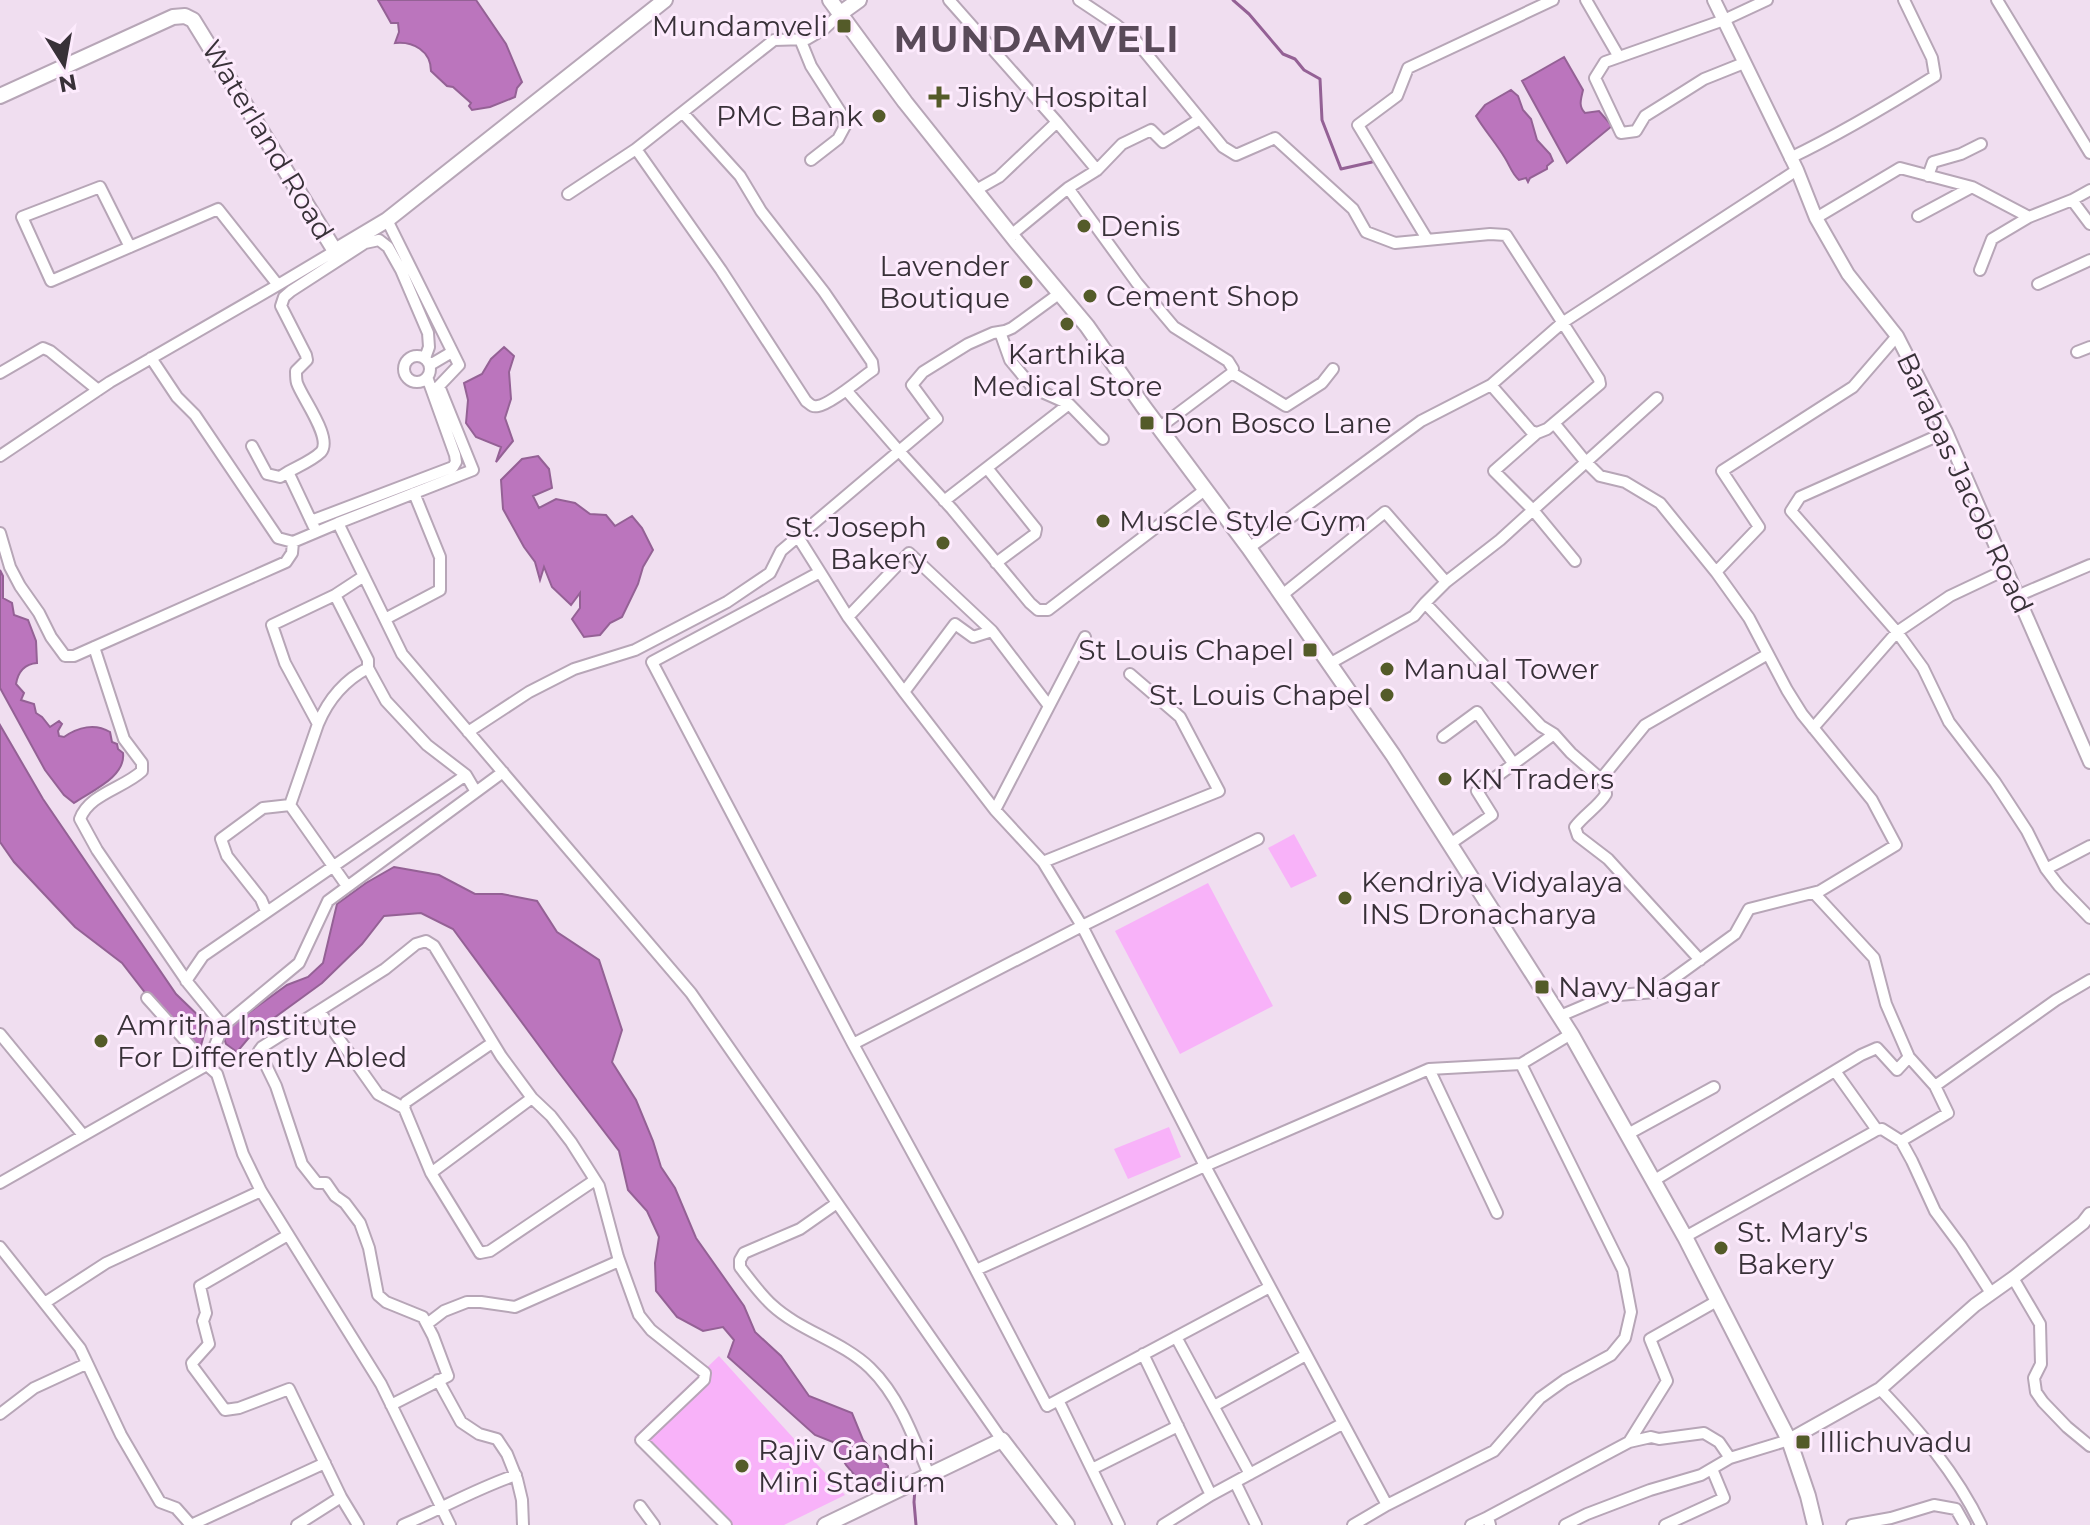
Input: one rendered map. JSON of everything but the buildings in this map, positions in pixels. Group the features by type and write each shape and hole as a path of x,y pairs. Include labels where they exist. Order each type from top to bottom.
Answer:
{"main road":[{"name":"Waterland Road","path":"0,96 173,17 185,16 193,20 335,251 387,220 665,0"},
{"path":"830,0 905,102 1087,326 1249,548 1393,755 1571,1034 1685,1237 1789,1440 1815,1525"},
{"path":"841,13 859,0"},
{"path":"825,1525 1002,1440 1067,1525"}],"street":[{"path":"949,0 1097,170"},
{"path":"1079,0 1136,41 1223,147 1236,155 1275,138 1353,209 1366,232 1395,243 1506,235 1599,379 1600,384 1494,471 1533,510 1575,561"},
{"path":"1427,239 1358,125 1397,96 1408,68 1553,0"},
{"path":"1586,0 1619,57"},
{"name":"Barabas Jacob Road","path":"1714,0 1797,170 1816,218 1848,274 1897,336 1946,432 2090,762"},
{"path":"1744,63 1704,79 1645,116 1636,131 1621,133 1595,78 1605,62 1724,20 1767,0"},
{"path":"1790,158 1880,111 1935,76 1932,58 1904,0"},
{"path":"1997,0 2090,153"},
{"path":"568,194 636,149 774,40 817,35 841,13"},
{"path":"800,39 811,66 843,116 845,126 838,139 811,160"},
{"path":"636,149 721,270 806,401 817,406 873,370 872,362 824,292 761,211 740,176 683,113"},
{"path":"1011,235 1068,188 1097,170 1122,144 1151,130 1163,142 1200,119"},
{"path":"976,190 999,177 1057,122"},
{"path":"1928,176 1933,162 1981,144"},
{"path":"1816,218 1900,168 1972,187 2029,217"},
{"path":"1249,548 1421,421 1491,385 1562,323 1797,170"},
{"path":"130,247 100,187 22,217 51,281 130,247 218,209 278,285"},
{"path":"1918,216 1972,187"},
{"path":"1068,188 1137,283 1174,327 1228,361 1232,373"},
{"path":"1980,270 1992,239 2029,217 2090,190"},
{"path":"2072,200 2090,224"},
{"path":"151,358 177,397 195,415 278,538 293,542 473,470 439,386 459,365 387,220"},
{"path":"252,446 267,474 280,477 323,449 318,424 296,381 296,371 307,360 306,355 281,306 284,297 291,291 365,243 379,240 388,247 401,270 428,333 427,377 456,462 453,467 311,521"},
{"path":"2,450 151,358 335,251"},
{"path":"2038,284 2090,260"},
{"path":"468,732 529,692 574,669 635,650 727,602 770,573 781,551 937,419 912,385 923,372 968,344 1012,328 1060,293"},
{"path":"1000,332 1010,360 1033,388 1069,404 1103,439"},
{"path":"1716,572 1759,527 1722,471 1853,387 1897,336"},
{"path":"2077,352 2090,347"},
{"path":"0,373 43,348 98,390"},
{"path":"427,362 452,352"},
{"path":"427,362 417,356 412,357 404,371 408,378 416,382 427,377"},
{"path":"1232,373 1286,406 1322,383 1333,369"},
{"path":"1160,427 1232,373"},
{"path":"1491,385 1531,431 1537,433"},
{"path":"846,390 1038,610 1048,610 1206,489"},
{"path":"1329,664 1414,616 1446,582 1500,540 1657,398"},
{"path":"944,501 1069,404"},
{"path":"1554,423 1600,476 1625,482 1660,503 1716,572 1749,618 1787,690 1813,728 1872,800 1896,845 1820,891 1749,909 1735,934 1655,992 1607,996 1560,1016"},
{"path":"1946,432 1800,497 1791,511 1897,632 1923,668 1949,722 1995,782 2027,831 2046,869 2090,918"},
{"path":"987,468 1036,529 1035,534 996,563"},
{"path":"288,472 317,532"},
{"path":"385,619 440,590 440,557 414,493"},
{"path":"1281,596 1385,512 1446,582"},
{"path":"338,523 402,654 691,993 1002,1440"},
{"path":"0,533 10,567 20,586 65,656 74,656 286,562 292,553 293,542"},
{"path":"798,537 848,617 995,810 1043,862 1082,926 1205,1166 1387,1505"},
{"path":"848,617 909,553 992,631 1049,706"},
{"path":"2017,596 2090,565"},
{"path":"1813,728 1897,632 1950,596 2005,570"},
{"path":"820,572 652,662 1047,1406 1270,1287"},
{"path":"318,724 285,663 272,625 335,595 364,576"},
{"path":"335,595 386,701 427,745 466,775 476,792"},
{"path":"1425,603 1541,726 1554,734 1601,779 1606,794 1575,827 1578,836 1608,859 1700,960"},
{"path":"904,692 955,624 973,637 992,631"},
{"path":"995,810 1085,637"},
{"path":"94,647 124,739 142,763 142,771 134,779 103,795 83,811 80,819 97,850 220,1031"},
{"path":"1601,779 1645,725 1768,654"},
{"path":"290,805 324,709 354,675 368,668"},
{"path":"1043,862 1219,791 1180,717 1130,674"},
{"path":"1443,737 1477,712 1513,763"},
{"path":"1450,844 1492,815 1477,791 1554,734"},
{"path":"0,1183 208,1061 220,1031 299,963 328,901 503,772"},
{"path":"186,981 203,956 466,775"},
{"path":"290,805 347,886"},
{"path":"266,911 261,899 227,856 221,839 263,808 290,805"},
{"path":"853,1044 1258,839"},
{"path":"2046,869 2090,846"},
{"path":"1814,893 1874,958 1886,1004 1909,1057 1935,1086 1948,1113 1901,1141"},
{"path":"391,1405 448,1376 423,1317 386,1302 378,1295 369,1248 360,1223 326,1183 317,1183 302,1164 276,1086 259,1051 385,969 416,944 426,941 434,946 492,1043 532,1098 571,1142 599,1186 619,1261 639,1315 651,1330 705,1373 704,1380 641,1440 726,1525"},
{"path":"1935,1086 2056,1000 2090,980"},
{"path":"147,998 217,1074 243,1154 261,1191 381,1384 450,1525"},
{"path":"320,1012 378,1094 404,1108 431,1173 480,1253 485,1253 595,1180"},
{"path":"0,1034 83,1135"},
{"path":"976,1270 1429,1069 1521,1064 1571,1034"},
{"path":"404,1108 412,1096 492,1043"},
{"path":"1653,1181 1877,1048 1897,1070 1909,1057"},
{"path":"1353,1525 1494,1451 1540,1398 1565,1380 1611,1355 1625,1338 1631,1312 1623,1270 1521,1064"},
{"path":"1429,1069 1497,1213"},
{"path":"1835,1071 1877,1130"},
{"path":"1628,1134 1714,1087"},
{"path":"431,1173 532,1098"},
{"path":"1685,1237 1882,1129 1901,1141 1935,1211 1991,1293"},
{"path":"46,1302 106,1263 261,1191"},
{"path":"837,1203 800,1229 744,1253 740,1267 773,1306 869,1367 901,1414 929,1475"},
{"path":"1565,1525 1650,1490 1701,1475 1730,1458 1789,1440 1880,1389 1964,1314 2083,1223 2090,1214"},
{"path":"288,1235 200,1286 206,1313 203,1321 209,1344 192,1363 225,1410 239,1408 289,1389 341,1497 358,1525"},
{"path":"0,1247 80,1348 121,1435 160,1502 176,1508 191,1525 325,1463"},
{"path":"427,1324 444,1311 467,1302 515,1307 619,1261"},
{"path":"2013,1278 2040,1324 2041,1364 2033,1385 2036,1392 2067,1427 2090,1446"},
{"path":"1629,1442 1667,1381 1650,1339 1717,1301"},
{"path":"1176,1337 1250,1474"},
{"path":"1143,1354 1211,1495"},
{"path":"1214,1406 1306,1355"},
{"path":"0,1414 34,1388 86,1364"},
{"path":"438,1380 461,1422 479,1434 497,1439 507,1454 522,1500 523,1525"},
{"path":"1880,1389 1942,1459 1981,1525"},
{"path":"1058,1400 1119,1525"},
{"path":"1163,1525 1211,1495 1342,1424"},
{"path":"1092,1469 1178,1426"},
{"path":"1471,1525 1489,1521 1629,1442 1704,1433 1719,1442 1730,1458"},
{"path":"1665,1525 1724,1498 1712,1469"},
{"path":"403,1525 491,1483 516,1475"},
{"path":"1235,1482 1256,1525"},
{"path":"297,1525 341,1497"},
{"path":"1852,1525 1891,1518 1934,1505 1956,1509 1965,1525"},
{"path":"640,1506 654,1525"}],"shaded area":[{"path":"378,0 476,0 506,44 522,82 515,97 472,110 469,106 471,103 431,71 428,58 420,49 395,43 398,23 391,23"},
{"path":"1564,57 1583,90 1581,108 1585,113 1599,111 1612,126 1567,163 1522,81"},
{"path":"1511,90 1531,119 1537,140 1553,161 1528,182 1526,178 1519,180 1515,175 1476,116 1485,105"},
{"path":"504,347 514,356 509,372 511,399 505,418 513,441 496,462 501,447 476,437 466,423 468,400 464,383 482,374 491,359"},
{"path":"538,456 549,469 552,488 533,496 539,508 556,499 575,503 590,514 606,515 615,526 632,516 653,550 622,617 610,623 600,635 584,637 572,619 580,608 580,593 571,605 552,587 544,567 540,580 535,562 503,509 501,480 522,459"},
{"path":"0,570 3,598 12,603 14,615 28,620 36,641 37,663 20,672 17,680 16,684 24,693 21,700 34,704 36,713 50,727 59,721 62,724 59,736 64,737 87,727 98,728 110,732 112,742 123,753 119,769 113,776 74,803 45,770 0,688"},
{"path":"0,725 43,799 176,994 207,1024 200,1049 167,1021 122,963 75,927 14,862 0,842"},
{"path":"1294,834 1317,876 1291,888 1268,848"},
{"path":"394,867 439,875 475,894 502,894 537,901 557,932 599,960 622,1030 612,1062 636,1100 661,1167 675,1188 696,1238 744,1306 755,1332 781,1356 809,1396 852,1413 863,1440 888,1466 889,1480 867,1490 846,1465 833,1442 815,1435 728,1357 734,1340 723,1327 703,1331 677,1317 656,1291 655,1263 659,1237 647,1211 628,1190 619,1151 453,929 421,913 384,916 362,944 322,983 252,1034 237,1052 226,1044 222,1032 287,985 308,977 323,963 337,904"},
{"path":"1208,883 1273,1006 1180,1054 1115,931"},
{"path":"1169,1127 1181,1157 1128,1179 1114,1149"},
{"name":"Rajiv Gandhi Mini Stadium","path":"719,1356 845,1495 784,1525 728,1525 634,1437"}],"waterway":[{"path":"1233,0 1283,54 1295,59 1304,70 1320,79 1322,120 1341,169 1372,162"},
{"path":"888,1480 904,1480"},
{"path":"915,1489 916,1525"}],"place":[{"name":"Mundamveli","path":"844,26"},
{"name":"Jishy Hospital","path":"939,97"},
{"name":"PMC Bank","path":"879,116"},
{"name":"Denis","path":"1084,226"},
{"name":"Lavender Boutique","path":"1026,282"},
{"name":"Cement Shop","path":"1090,296"},
{"name":"Karthika Medical Store","path":"1067,324"},
{"name":"Don Bosco Lane","path":"1147,423"},
{"name":"Muscle Style Gym","path":"1103,521"},
{"name":"St. Joseph Bakery","path":"943,543"},
{"name":"St Louis Chapel","path":"1310,650"},
{"name":"Manual Tower","path":"1387,669"},
{"name":"St. Louis Chapel","path":"1387,695"},
{"name":"KN Traders","path":"1445,779"},
{"name":"Kendriya Vidyalaya INS Dronacharya","path":"1345,898"},
{"name":"Navy Nagar","path":"1542,987"},
{"name":"Amritha Institute For Differently Abled","path":"101,1041"},
{"name":"St. Mary's Bakery","path":"1721,1248"},
{"name":"Illichuvadu","path":"1803,1442"},
{"name":"Rajiv Gandhi Mini Stadium","path":"742,1466"}],"district":[{"name":"MUNDAMVELI","path":"1037,39"}]}
